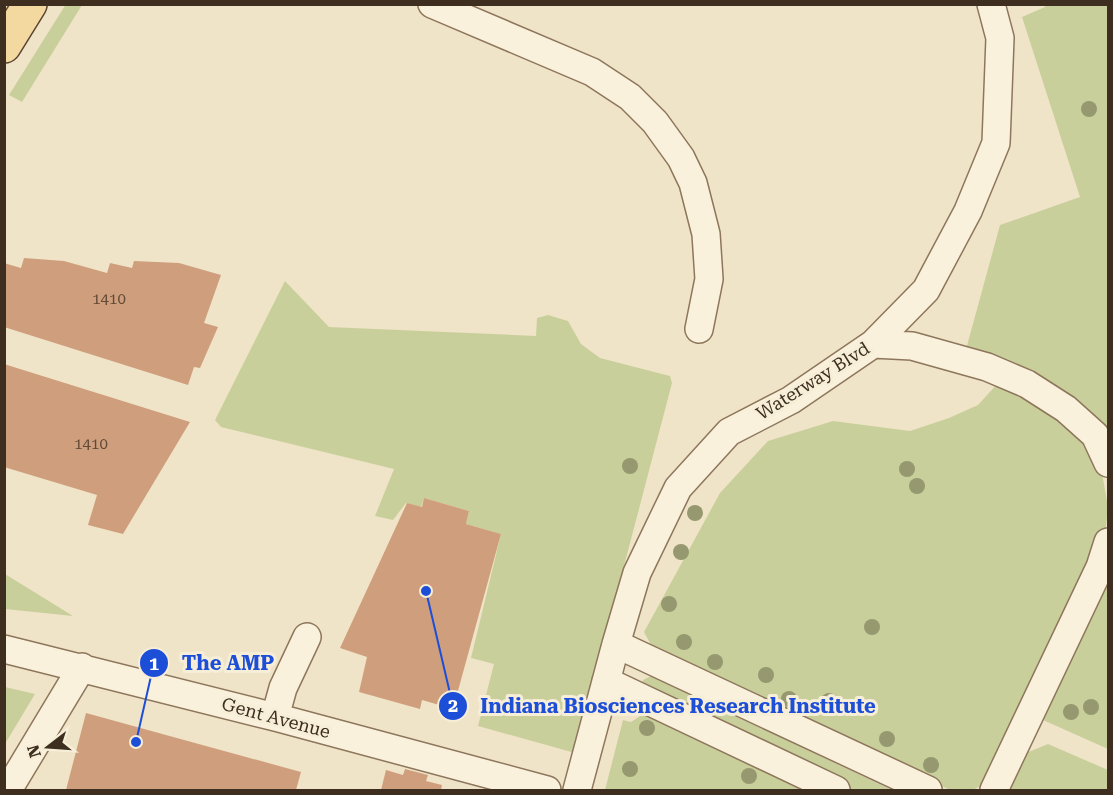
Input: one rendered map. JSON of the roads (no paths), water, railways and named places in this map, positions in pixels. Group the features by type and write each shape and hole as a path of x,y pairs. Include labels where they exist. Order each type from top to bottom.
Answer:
{"main road":[{"path":"4,46 30,4"}],"street":[{"path":"432,4 592,72 630,97 655,122 681,158 693,183 706,234 709,279 699,329"},
{"name":"Waterway Blvd","path":"577,790 615,644 637,573 678,488 729,432 791,400 873,344 926,290 968,210 996,142 1000,38 991,4"},
{"path":"873,344 912,346 987,367 1027,384 1066,409 1095,435 1108,463"},
{"path":"994,790 1100,567 1108,542"},
{"path":"275,717 283,688 307,637"},
{"path":"615,644 928,790"},
{"name":"Gent Avenue","path":"4,649 275,717 547,790"},
{"path":"8,790 82,667"},
{"path":"606,681 836,790"}],"place":[{"name":"Indiana Biosciences Research Institute","path":"426,591"},
{"name":"The AMP","path":"136,742"}]}
